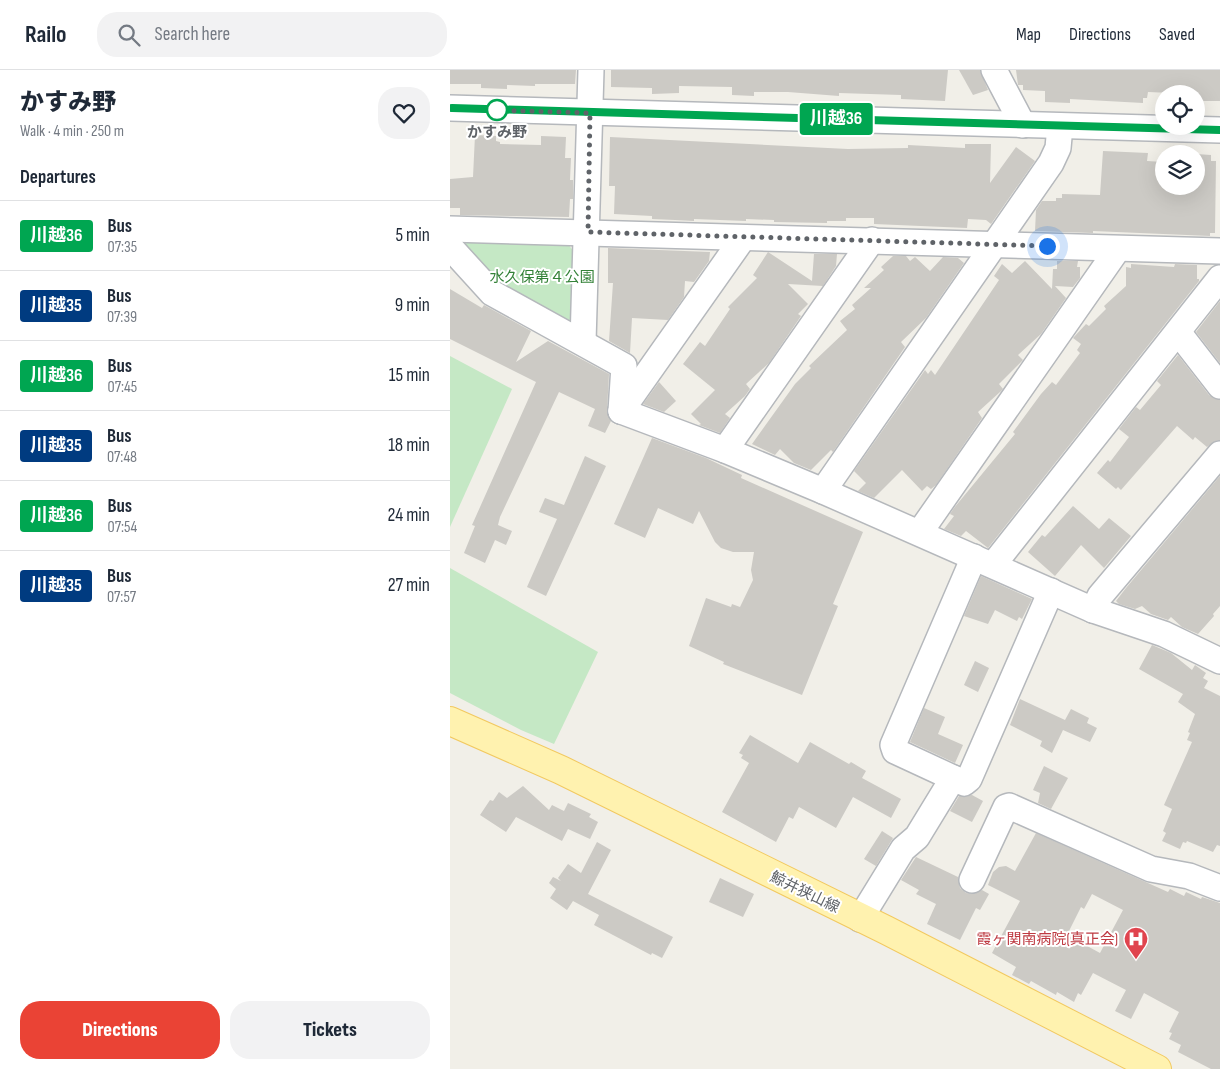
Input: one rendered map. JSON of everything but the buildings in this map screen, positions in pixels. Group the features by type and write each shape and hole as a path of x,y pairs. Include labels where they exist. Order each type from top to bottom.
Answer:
{"main road":[{"name":"鯨井狭山線","path":"450,721 561,770 860,919 886,930 1157,1069"}],"street":[{"path":"583,342 588,232 591,70"},
{"path":"994,70 1023,125"},
{"path":"451,109 1220,130"},
{"path":"823,491 1051,163 1058,148 1060,126"},
{"path":"450,229 872,240 1117,250 1220,251"},
{"path":"621,411 744,238"},
{"path":"725,450 872,240"},
{"path":"450,247 492,293 624,366 621,411"},
{"path":"920,532 1117,250"},
{"path":"1051,591 969,779 964,783 895,750 893,746 984,561 1178,332 1220,278"},
{"path":"1178,332 1220,386"},
{"path":"621,411 725,450 920,532 1093,610 1164,634 1220,661"},
{"path":"1093,610 1100,596 1220,454"},
{"path":"860,919 903,849 917,837 953,778"},
{"path":"972,880 1006,807 1009,806 1151,869 1189,876 1220,888"}],"green space":[{"name":"水久保第４公園","path":"466,242 568,244 577,256 574,326 498,291 462,249"},
{"path":"450,356 512,389 450,527"},
{"path":"450,568 598,652 554,744 521,730 450,693"}],"bus line":[{"name":"川越36","path":"452,108 1220,130"}],"place":[{"name":"かすみ野","path":"497,110"},
{"name":"霞ヶ関南病院(真正会)","path":"1136,960"}],"route":[{"path":"497,110 492,110 590,113 588,232 1047,246"}]}
